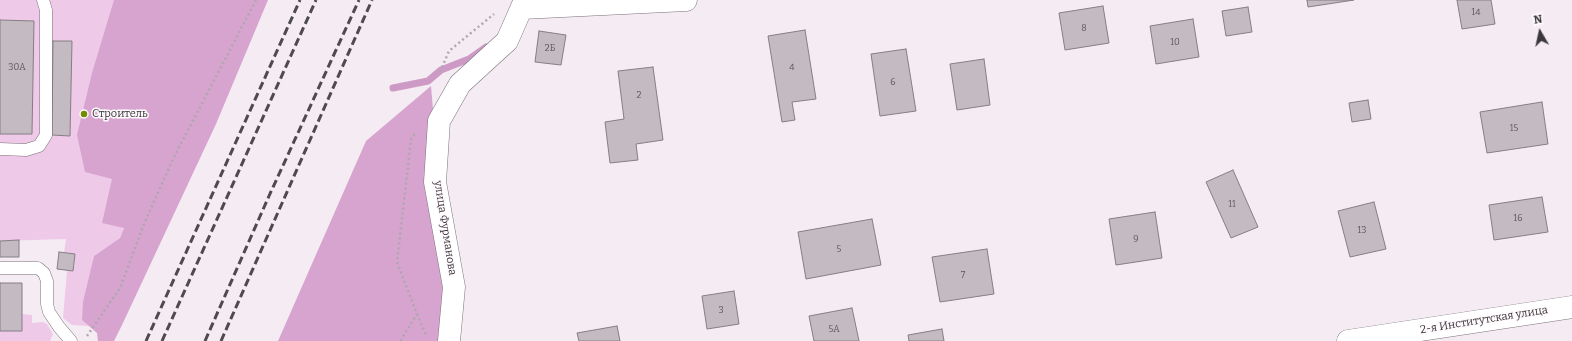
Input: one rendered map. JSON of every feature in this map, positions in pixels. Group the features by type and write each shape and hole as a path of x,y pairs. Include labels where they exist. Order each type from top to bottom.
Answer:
{"street":[{"path":"524,4 686,0"},
{"name":"улица Фурманова","path":"449,341 454,287 435,182 439,121 460,84 507,41 524,4"},
{"name":"2-я Институтская улица","path":"1352,341 1572,307"}],"lane":[{"path":"0,149 26,150 39,146 46,136 46,10 43,0"},
{"path":"0,268 38,268 44,273 47,281 49,312 71,341"}],"path":[{"path":"83,341 120,288 144,224 173,159 256,0"},
{"path":"417,314 429,341"}],"shaded area":[{"name":"Строитель","path":"0,0 211,0 120,238 94,256 82,320 89,326 72,325 63,318 67,271 73,271 75,255 64,253 66,239 0,241"},
{"path":"114,0 268,0 216,124 122,325 114,341 98,341 97,333 82,320 83,302 94,256 120,238 124,228 102,223 112,179 85,172 77,135 92,73"},
{"path":"431,86 448,286 442,341 278,341 366,141"},
{"path":"22,314 32,315 32,323 43,322 47,324 53,334 50,341 0,341 0,331"}],"building":[{"path":"1307,0 1354,0 1308,7"},
{"path":"1457,0 1491,0 1495,24 1462,29"},
{"path":"1103,6 1109,43 1065,50 1059,13"},
{"path":"1248,7 1252,32 1226,36 1222,11"},
{"path":"1193,19 1199,57 1156,64 1150,26"},
{"path":"0,20 34,21 32,134 0,134"},
{"path":"805,30 816,99 792,102 795,120 782,122 768,36"},
{"path":"539,31 566,35 561,65 535,62"},
{"path":"53,41 72,41 70,136 52,135"},
{"path":"906,49 916,111 880,116 871,54"},
{"path":"984,59 990,105 957,110 950,64"},
{"path":"653,67 663,140 636,144 638,160 610,163 605,122 624,119 618,71"},
{"path":"1368,100 1371,119 1352,122 1349,103"},
{"path":"1542,102 1548,144 1487,153 1480,112"},
{"path":"1233,170 1258,227 1231,238 1206,182"},
{"path":"1542,197 1548,232 1494,240 1489,205"},
{"path":"1374,202 1386,249 1350,257 1338,211"},
{"path":"1155,212 1162,258 1116,265 1109,219"},
{"path":"872,219 881,265 806,279 798,232"},
{"path":"19,240 19,257 0,257 0,241"},
{"path":"987,249 994,294 940,302 932,257"},
{"path":"59,252 75,254 73,271 57,269"},
{"path":"0,283 22,283 22,331 0,331"},
{"path":"734,291 739,324 707,329 702,296"},
{"path":"852,308 859,341 814,341 809,316"},
{"path":"617,326 620,341 579,341 577,333"},
{"path":"942,329 944,341 909,341 908,335"}],"waterway":[{"path":"393,88 428,81 441,70 469,59 486,47"}],"railway":[{"path":"146,341 300,0"},
{"path":"162,341 316,0"},
{"path":"205,341 269,196 359,0"},
{"path":"221,341 372,0"}],"place":[{"name":"Строитель","path":"84,114"}]}
